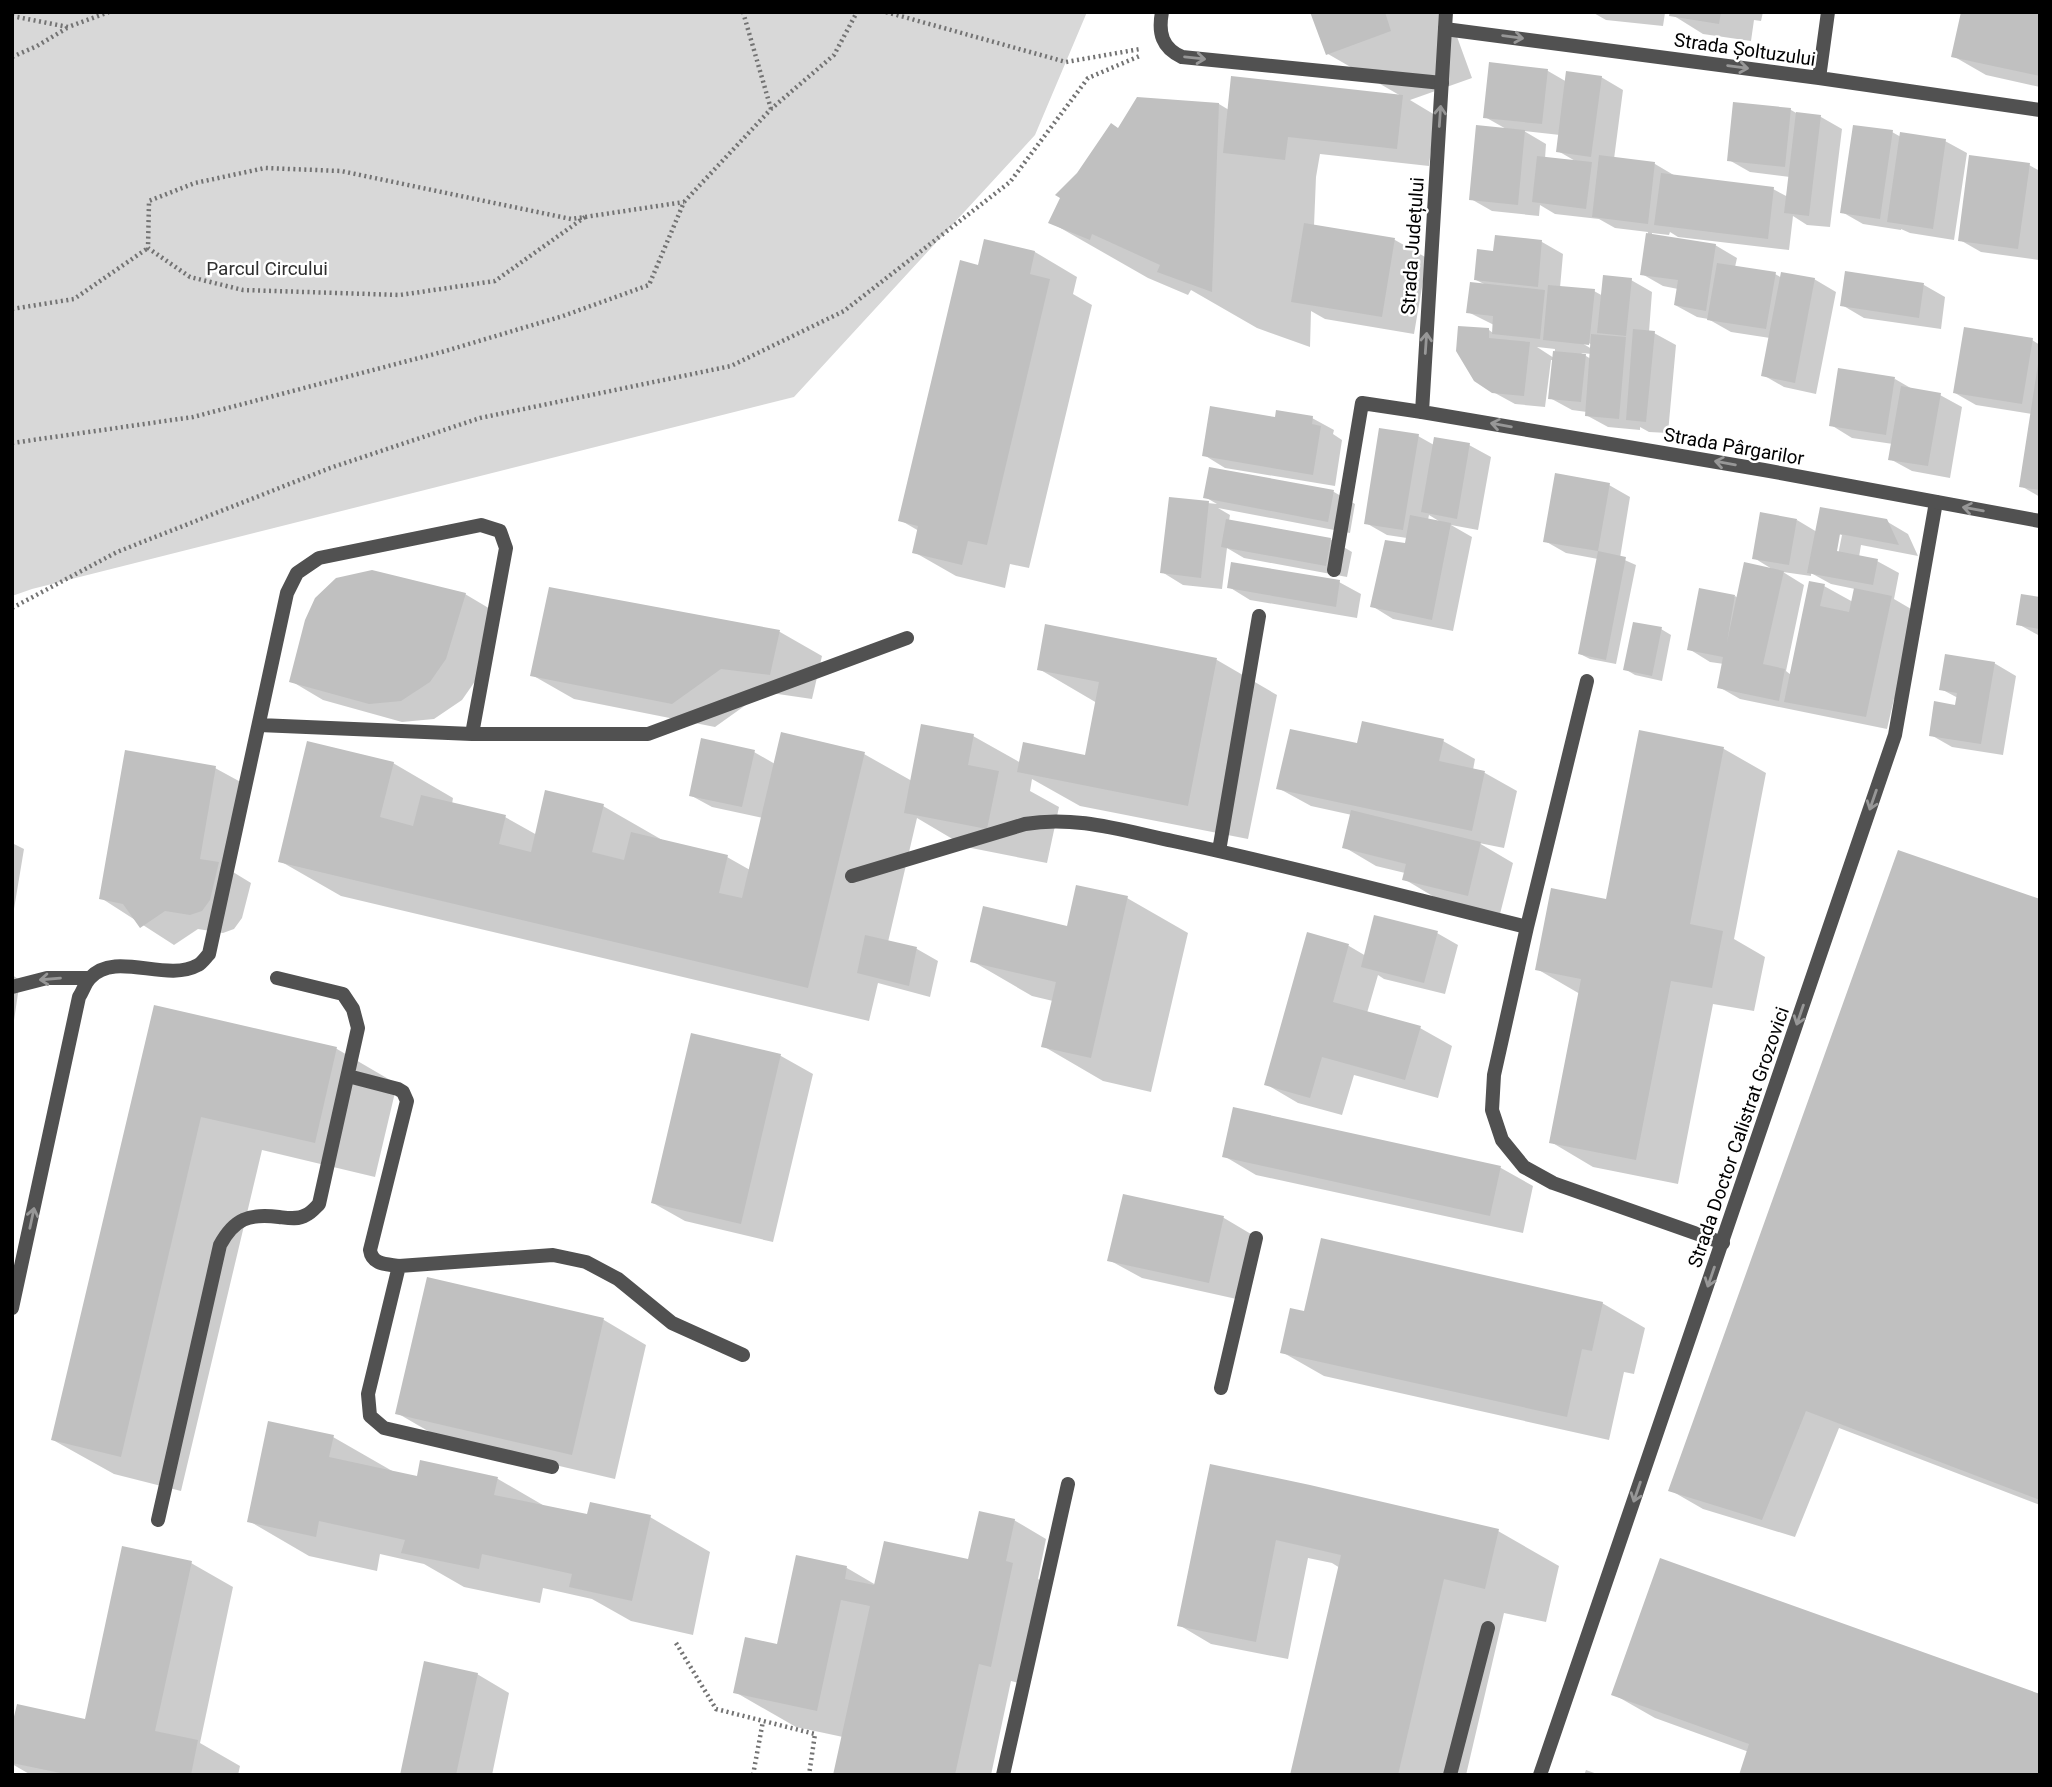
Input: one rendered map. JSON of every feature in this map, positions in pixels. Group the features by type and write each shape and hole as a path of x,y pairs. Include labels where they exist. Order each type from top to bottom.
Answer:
{"street":[{"path":"1162,12 1159,30 1165,45 1182,57 1442,83"},
{"name":"Strada Județului","path":"1422,412 1446,12"},
{"path":"1819,78 1828,12"},
{"name":"Strada Șoltuzului","path":"1445,29 2040,110"},
{"name":"Strada Pârgarilor","path":"1334,570 1362,402 1764,470 2040,521"},
{"name":"Strada Doctor Calistrat Grozovici","path":"1540,1775 1895,735 1936,502"},
{"path":"12,1308 79,997 89,978 103,968 126,966 176,972 198,965 209,954 287,593 297,573 319,558 481,525 500,531 506,548 472,734"},
{"path":"1219,851 1259,616"},
{"path":"259,725 472,734 648,734 907,638"},
{"path":"1587,681 1494,1075 1492,1110 1502,1140 1524,1167 1553,1183 1723,1243"},
{"path":"852,876 1025,824 1048,820 1077,821 1219,851 1527,927"},
{"path":"12,987 47,978 89,978"},
{"path":"158,1520 219,1245 229,1228 244,1219 263,1215 293,1219 307,1215 319,1204 348,1076 358,1028 353,1009 343,994 277,978"},
{"path":"348,1076 398,1089 403,1092 407,1101 370,1250 371,1257 376,1262 399,1266 553,1255 586,1262 618,1279 672,1323 743,1355"},
{"path":"1221,1388 1256,1238"},
{"path":"399,1266 368,1394 370,1416 384,1428 552,1467"},
{"path":"1003,1775 1068,1484"},
{"path":"1450,1775 1488,1629"}],"path":[{"path":"12,57 37,46 68,27 109,12"},
{"path":"743,12 771,109"},
{"path":"12,443 193,417 442,352 575,312 649,285 684,202 771,109 834,55 857,12"},
{"path":"886,12 1066,62 1165,45"},
{"path":"12,16 68,27"},
{"path":"12,608 117,552 342,464 480,418 732,366 844,311 1010,182 1088,78 1165,45"},
{"path":"148,248 149,201 195,183 265,167 341,171 571,219 684,202"},
{"path":"148,248 190,277 243,290 400,295 495,281 585,217"},
{"path":"12,309 74,299 148,248"},
{"path":"676,1643 716,1709 815,1734 808,1775"},
{"path":"753,1775 762,1721"}],"green space":[{"name":"Parcul Circului","path":"12,12 1087,12 1035,135 794,397 12,596"}],"building":[{"path":"1310,12 1385,12 1391,31 1326,55"},
{"path":"1670,12 1721,12 1719,24 1669,16"},
{"path":"1961,12 2040,12 2040,76 1951,57"},
{"path":"1489,62 1548,69 1542,124 1483,118"},
{"path":"1566,71 1602,76 1591,157 1556,152"},
{"path":"1231,76 1403,95 1397,149 1288,137 1285,160 1223,153"},
{"path":"1137,97 1219,103 1212,292 1157,272 1160,265 1092,234 1090,240 1048,223 1060,198 1055,195 1077,173 1111,123 1118,128"},
{"path":"1733,102 1791,108 1785,167 1727,161"},
{"path":"1796,112 1821,115 1809,216 1784,213"},
{"path":"1476,125 1525,130 1518,205 1469,200"},
{"path":"1853,125 1893,130 1880,219 1840,213"},
{"path":"1900,132 1946,139 1933,229 1887,222"},
{"path":"1599,155 1655,162 1648,224 1592,217"},
{"path":"1969,155 2030,163 2018,249 1958,241"},
{"path":"1537,156 1592,162 1586,209 1532,202"},
{"path":"1661,173 1774,187 1768,239 1654,225"},
{"path":"1304,223 1395,238 1382,317 1291,302"},
{"path":"1646,233 1716,244 1706,311 1674,305 1678,280 1640,275"},
{"path":"1495,235 1542,240 1538,287 1474,280 1477,249 1493,251"},
{"path":"984,239 1035,251 1030,274 1050,279 987,545 968,541 962,565 912,553 918,526 898,521 960,260 978,265"},
{"path":"1717,263 1776,272 1766,329 1707,320"},
{"path":"1845,271 1924,283 1919,318 1840,306"},
{"path":"1781,272 1815,278 1795,383 1761,376"},
{"path":"1603,275 1632,278 1626,336 1597,333"},
{"path":"1470,282 1545,290 1540,339 1492,334 1493,316 1466,313"},
{"path":"1548,285 1595,289 1589,345 1543,340"},
{"path":"1458,326 1489,328 1489,338 1530,342 1524,396 1492,393 1474,381 1456,351"},
{"path":"1964,327 2033,338 2022,404 1953,393"},
{"path":"1633,329 1655,331 1646,422 1626,420"},
{"path":"1591,334 1626,337 1619,419 1585,416"},
{"path":"1553,351 1586,354 1581,402 1548,399"},
{"path":"2040,364 2040,490 2019,487"},
{"path":"1838,368 1895,377 1886,435 1829,426"},
{"path":"1901,386 1941,393 1928,466 1888,460"},
{"path":"1210,406 1275,417 1276,410 1313,416 1312,424 1321,426 1313,475 1202,456"},
{"path":"1379,428 1419,434 1403,530 1364,524"},
{"path":"1434,437 1470,443 1457,519 1421,512"},
{"path":"1209,467 1334,490 1328,522 1203,498"},
{"path":"1555,473 1610,483 1598,551 1543,542"},
{"path":"1169,497 1209,501 1201,578 1160,573"},
{"path":"1820,507 1887,519 1899,545 1840,534 1837,551 1878,559 1873,585 1807,573"},
{"path":"1760,512 1797,519 1789,565 1752,559"},
{"path":"1410,515 1451,523 1432,620 1370,607 1385,540 1405,543"},
{"path":"1226,519 1331,538 1326,566 1221,547"},
{"path":"1598,551 1626,557 1606,660 1578,654"},
{"path":"1231,562 1340,580 1336,607 1227,588"},
{"path":"1744,562 1784,571 1763,664 1785,669 1779,701 1717,688 1723,657 1687,650 1699,588 1735,595 1727,642"},
{"path":"372,570 466,593 446,659 430,682 401,701 369,704 289,682 305,620 315,598 336,578"},
{"path":"1809,581 1825,584 1820,606 1849,612 1854,588 1892,596 1866,717 1784,702"},
{"path":"549,587 780,630 770,675 721,669 672,704 530,676"},
{"path":"2021,594 2040,597 2040,629 2016,625"},
{"path":"1633,622 1662,627 1652,676 1623,670"},
{"path":"1045,624 1217,658 1188,806 1017,772 1023,742 1085,755 1099,682 1037,670"},
{"path":"1945,654 1995,662 1981,744 1929,736 1934,701 1955,705 1957,693 1939,690"},
{"path":"1362,721 1444,739 1439,761 1485,771 1472,831 1276,789 1290,729 1357,743"},
{"path":"921,724 974,734 968,765 999,771 987,829 904,813"},
{"path":"1639,730 1724,747 1690,924 1723,931 1712,988 1671,981 1636,1160 1549,1143 1581,979 1535,970 1551,888 1606,899"},
{"path":"781,732 865,752 808,988 278,862 307,741 394,762 380,817 413,826 421,795 506,815 499,844 531,852 545,790 604,804 592,852 624,860 631,832 728,855 719,893 742,898"},
{"path":"701,738 755,750 742,807 689,796"},
{"path":"125,750 216,766 200,859 219,862 210,900 202,911 190,915 165,911 140,928 123,904 99,899"},
{"path":"1351,810 1481,842 1468,896 1402,880 1406,864 1342,848"},
{"path":"1898,850 2040,899 2040,1500 1806,1411 1762,1520 1668,1491"},
{"path":"1076,885 1128,896 1091,1058 1041,1047 1056,982 970,962 983,906 1067,926"},
{"path":"1374,915 1438,931 1424,983 1361,967"},
{"path":"1307,932 1349,944 1333,1002 1421,1026 1405,1080 1322,1057 1310,1098 1264,1085"},
{"path":"865,935 917,947 909,986 857,973"},
{"path":"154,1005 337,1047 315,1143 201,1117 121,1457 51,1440"},
{"path":"691,1033 781,1054 741,1224 651,1203"},
{"path":"1233,1107 1501,1166 1490,1216 1222,1157"},
{"path":"1123,1194 1224,1216 1209,1283 1107,1261"},
{"path":"1321,1238 1603,1302 1592,1351 1582,1349 1567,1417 1280,1353 1290,1308 1304,1311"},
{"path":"427,1277 604,1318 572,1455 395,1414"},
{"path":"268,1421 334,1435 329,1457 417,1476 420,1460 498,1477 494,1495 587,1514 590,1502 651,1515 632,1601 569,1587 572,1574 482,1554 479,1569 401,1553 405,1540 319,1521 316,1537 247,1522"},
{"path":"1210,1464 1499,1529 1485,1589 1444,1579 1398,1775 1290,1775 1341,1555 1276,1540 1256,1642 1177,1626"},
{"path":"979,1511 1015,1519 1006,1561 1013,1563 991,1667 979,1664 955,1775 833,1775 870,1606 841,1600 817,1711 733,1693 745,1637 777,1644 796,1555 847,1566 845,1579 874,1585 884,1541 968,1559"},
{"path":"122,1546 192,1561 155,1731 198,1740 191,1775 70,1775 12,1763 12,1725 17,1704 85,1719"},
{"path":"1660,1558 2040,1694 2040,1775 1739,1775 1749,1744 1611,1695"},
{"path":"424,1661 478,1673 456,1775 400,1775"}]}
